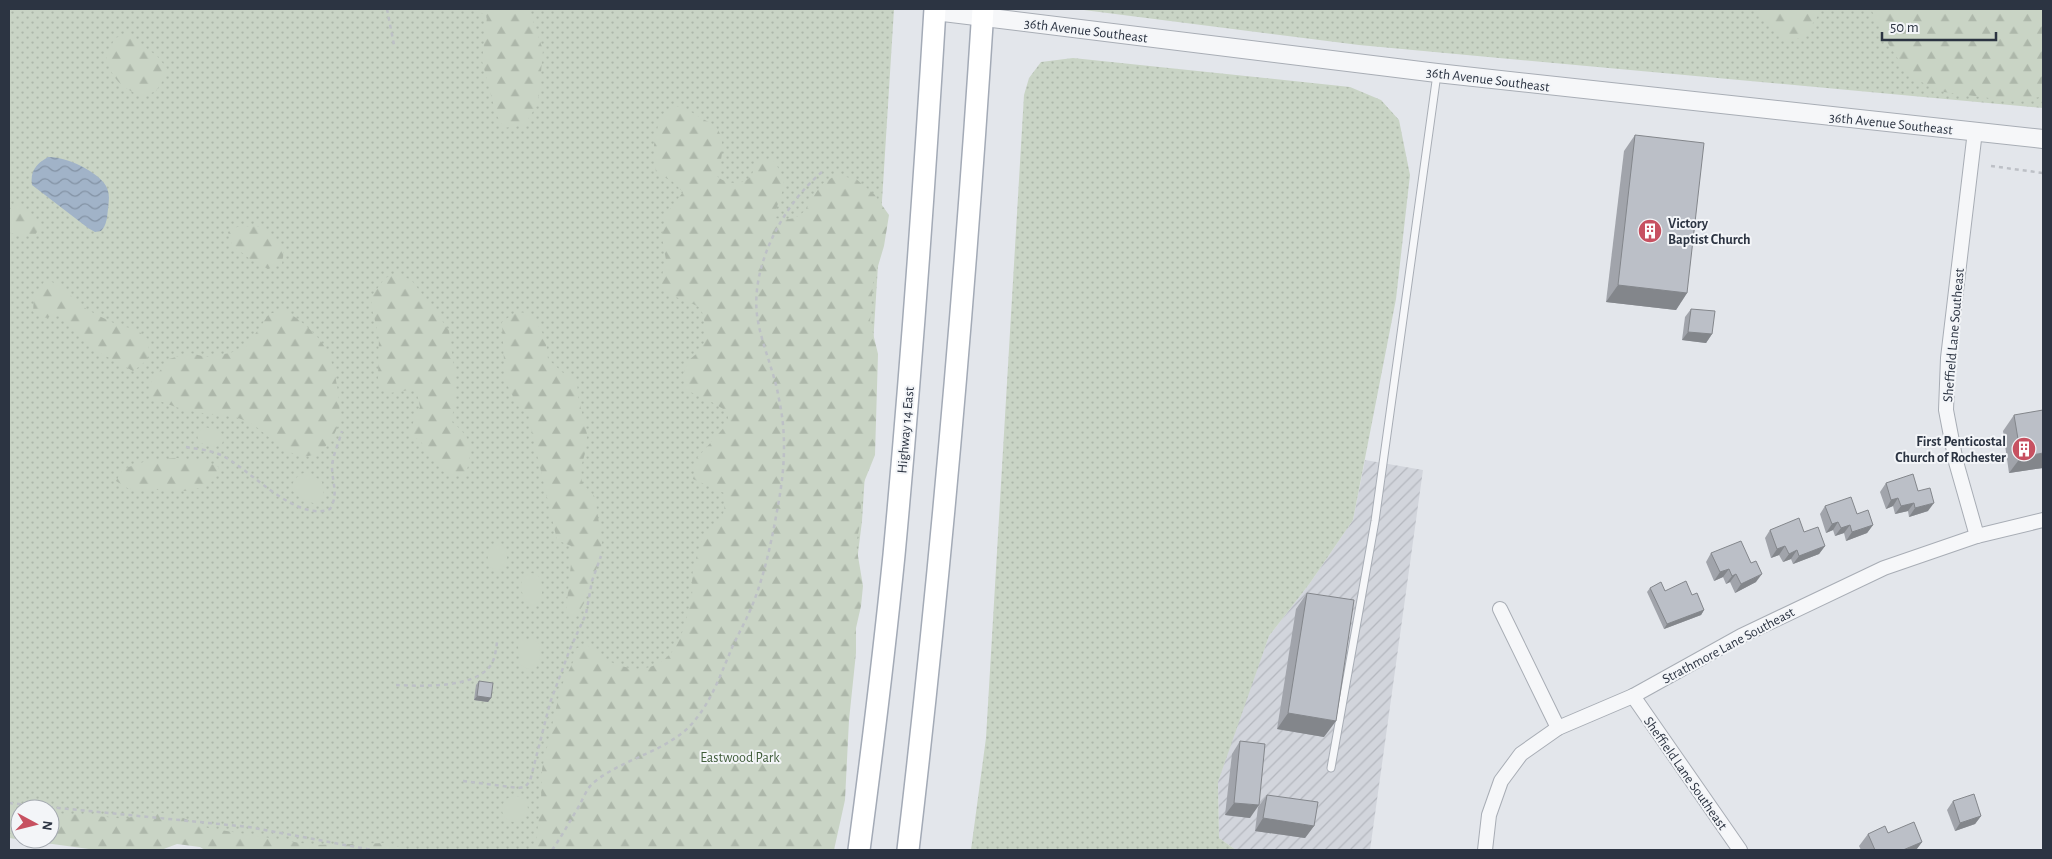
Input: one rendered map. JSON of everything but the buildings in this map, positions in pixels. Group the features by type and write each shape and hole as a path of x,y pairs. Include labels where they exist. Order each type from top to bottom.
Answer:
{"main road":[{"name":"Highway 14 East","path":"859,850 878,705 903,456 914,319 931,10"},
{"path":"908,850 939,573 958,362 983,13"}],"street":[{"name":"36th Avenue Southeast","path":"931,10 983,13 1437,73 2043,139"},
{"name":"Sheffield Lane Southeast","path":"1975,132 1948,358 1946,410 1956,462 1977,536"},
{"name":"Strathmore Lane Southeast","path":"1485,850 1489,815 1500,781 1520,754 1558,728 1633,696 1741,636 1884,568 1977,536 2043,520"},
{"path":"1500,609 1558,728"},
{"name":"Sheffield Lane Southeast","path":"1633,696 1740,850"}],"lane":[{"path":"1331,768 1374,521 1437,73"}],"path":[{"path":"387,9 394,45"},
{"path":"1991,166 2043,173"},
{"path":"552,850 591,784 612,770 670,742 688,728 703,711 716,689 729,654 754,602 764,570 784,465 784,429 779,398 762,345 757,313 758,286 766,254 785,214 808,184 822,172"},
{"path":"186,447 220,455 289,501 303,508 322,512 330,509 334,503 336,487 332,467 342,431"},
{"path":"463,782 518,788 525,787 530,781 550,703 570,649 586,614 592,581 601,556"},
{"path":"396,685 442,685 473,677 485,671 491,664 495,656 497,642"},
{"path":"9,803 249,826 372,850"}],"shaded area":[{"path":"1365,460 1423,470 1370,850 1236,850 1219,838 1218,782 1237,724 1269,636 1310,583 1353,520"}],"green space":[{"path":"9,9 894,9 862,521 821,850 265,850 60,824 60,799 10,799 9,818"},
{"path":"476,9 529,9 543,50 538,104 524,125 504,128 496,114 482,61 487,17"},
{"path":"1076,9 2043,9 2043,108 1359,45"},
{"path":"1756,9 1822,9 1812,25 1800,38 1788,42 1777,35"},
{"path":"1871,9 2043,9 2043,96 2019,102 1944,92 1919,81 1905,70 1884,37"},
{"path":"127,34 157,56 169,71 156,91 142,97 123,86 114,77 106,56 115,38"},
{"path":"1073,58 1350,87 1381,100 1399,120 1410,175 1396,299 1353,520 1310,583 1269,636 1218,782 1219,838 1236,850 971,850 986,738 1024,95 1029,78 1041,62"},
{"name":"Eastwood Park","path":"675,106 688,110 716,127 722,145 717,176 720,179 733,183 742,182 750,177 756,162 771,158 784,182 775,218 785,219 799,216 808,207 821,185 836,175 856,179 874,194 889,215 884,246 873,283 870,321 878,354 875,455 862,487 860,524 856,544 863,586 856,628 856,653 849,720 845,800 834,850 535,850 541,801 542,769 561,687 573,662 577,648 587,645 608,660 631,668 655,665 665,659 678,644 684,625 692,597 693,571 701,542 721,518 724,509 724,493 693,479 697,458 728,423 728,412 686,390 683,374 689,360 702,349 707,332 701,308 666,294 660,283 666,260 662,237 665,216 683,192 672,181 656,173 654,145 660,116"},
{"path":"9,203 25,208 41,225 34,237 9,233"},
{"path":"257,226 279,242 284,250 282,264 268,269 250,259 232,245 228,232 237,227"},
{"path":"399,273 413,282 449,330 456,384 452,422 464,433 470,444 470,457 466,473 457,476 442,471 421,442 409,432 420,407 416,389 390,393 378,381 379,337 371,297 385,278"},
{"path":"46,279 64,288 78,304 97,315 120,326 136,329 148,339 149,350 145,361 133,371 102,354 84,341 76,334 62,315 43,318 33,312 34,296"},
{"path":"284,310 297,318 314,333 327,351 333,366 339,397 339,422 331,440 316,454 310,456 296,455 281,447 246,421 229,416 188,410 151,397 149,385 169,359 190,353 206,357 230,353 247,346 269,314"},
{"path":"516,312 528,313 543,334 548,359 562,372 577,381 578,396 587,434 586,450 581,467 582,483 595,497 602,543 597,567 584,603 576,617 566,611 571,546 557,540 532,433 530,415 517,405 505,380 502,322"},
{"path":"205,427 220,431 224,438 222,444 215,447 200,443 198,434"},
{"path":"177,458 204,461 219,467 214,480 203,487 186,491 129,489 116,481 123,469 149,460"},
{"path":"309,472 322,482 324,496 318,504 303,499 291,488 297,477"},
{"path":"497,543 505,548 507,558 505,566 499,570 489,567 488,561 490,548"},
{"path":"529,573 537,575 542,587 541,601 532,606 524,598 521,586 522,578"},
{"path":"523,639 533,639 539,644 540,661 536,668 527,669 520,664 518,645"},
{"path":"515,796 524,800 528,809 524,818 515,822 506,818 502,809 506,800"},
{"path":"9,809 10,838 9,838"},
{"path":"147,812 173,814 208,828 313,845 388,843 407,850 205,850 200,847 177,844 161,850 96,850 60,845 60,814 125,819"}],"water":[{"path":"48,157 71,162 88,170 102,180 109,194 106,224 101,231 95,232 88,228 32,185 32,176 35,168"}],"place":[{"name":"Victory Baptist Church","path":"1650,231"},
{"name":"First Penticostal Church of Rochester","path":"2024,449"}]}
